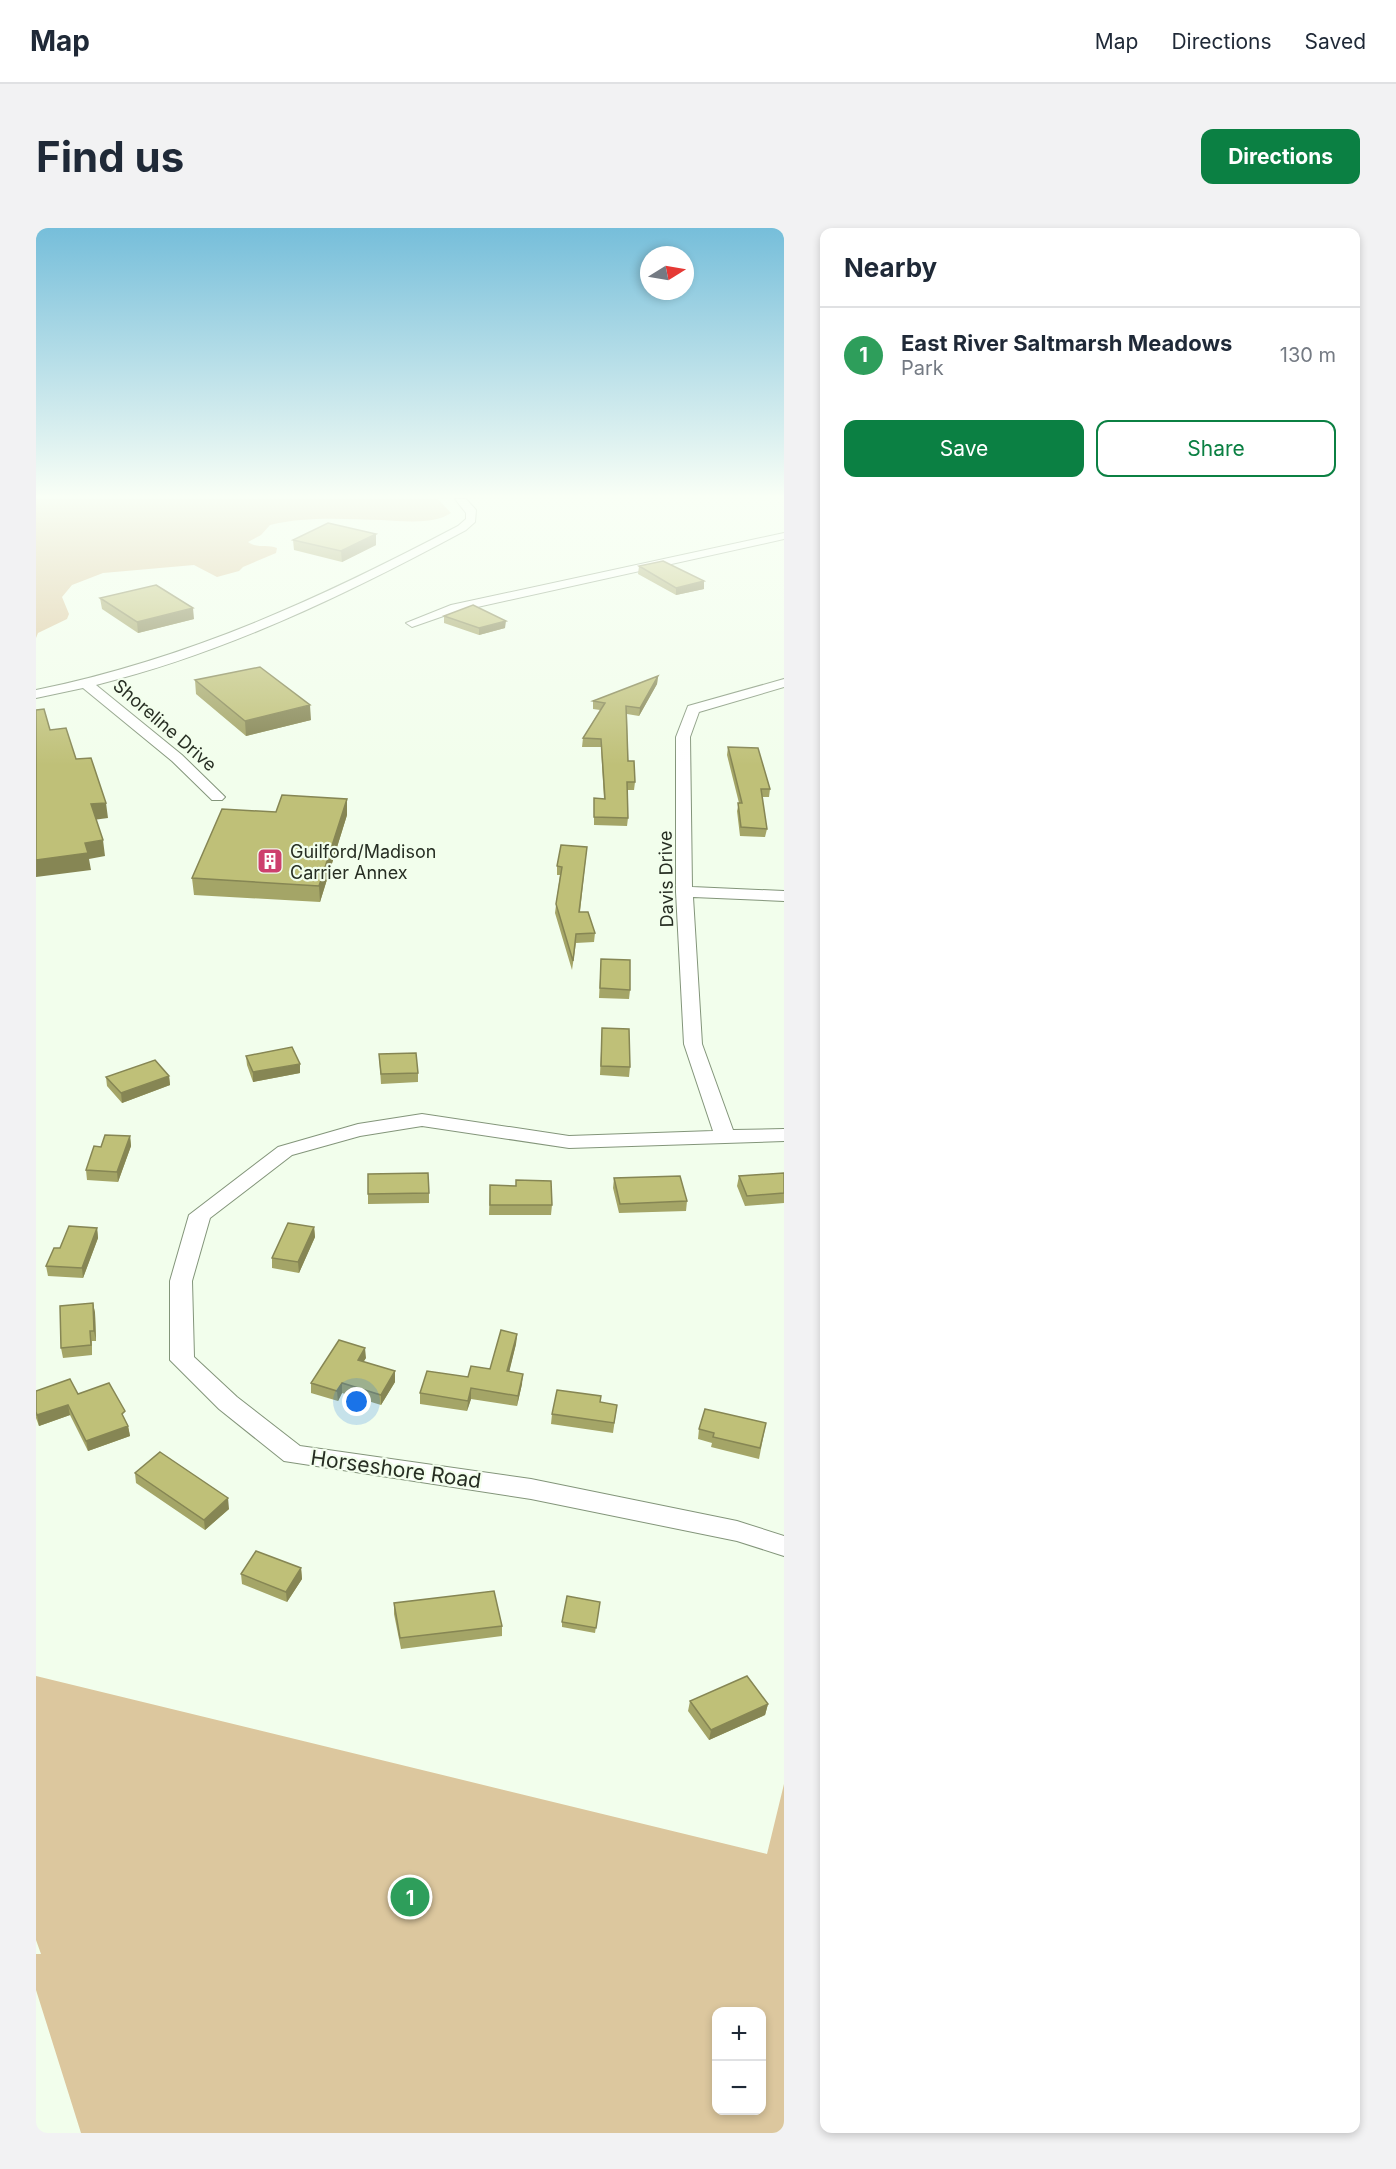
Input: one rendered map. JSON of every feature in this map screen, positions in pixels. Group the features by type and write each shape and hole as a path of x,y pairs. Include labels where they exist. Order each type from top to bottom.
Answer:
{"street":[{"path":"36,694 86,683 182,654 277,620 347,588"},
{"path":"412,623 451,609 547,588"},
{"name":"Shoreline Drive","path":"86,683 177,758 218,797"},
{"name":"Davis Drive","path":"725,1138 693,1044 684,892 683,736 693,709 784,683"},
{"path":"684,892 784,896"},
{"name":"Horseshore Road","path":"784,1135 569,1142 422,1120 358,1130 285,1150 200,1215 181,1281 182,1360 228,1403 292,1454 531,1489 737,1531 784,1546"}],"shaded area":[{"path":"36,588 70,588 62,597 69,614 67,619 38,633 36,638"},
{"path":"36,1676 767,1854 784,1784 784,2133 81,2133 36,1990 36,1954 41,1954 36,1940"}],"building":[{"path":"144,588 161,588 193,608 137,622 100,598"},
{"path":"473,605 506,621 479,628 444,616"},
{"path":"260,667 310,705 245,721 195,680"},
{"path":"658,676 640,708 626,706 628,761 634,761 635,782 627,782 628,818 594,817 594,798 605,799 601,739 583,738 605,703 593,701"},
{"path":"44,709 50,730 66,728 76,759 91,758 106,803 91,804 103,840 85,843 88,853 36,860 36,710"},
{"path":"728,747 758,748 770,789 761,789 767,829 741,827 738,803 742,803"},
{"name":"Guilford/Madison Carrier Annex","path":"282,795 347,799 319,886 192,878 222,809 276,812"},
{"path":"561,845 587,847 579,912 588,912 595,933 576,934 573,961 556,904 562,867 557,866"},
{"path":"601,959 630,960 630,990 600,988"},
{"path":"602,1028 629,1029 630,1067 601,1066"},
{"path":"292,1047 300,1064 253,1072 246,1056"},
{"path":"416,1053 418,1073 381,1074 379,1054"},
{"path":"155,1060 169,1076 121,1093 106,1077"},
{"path":"105,1135 130,1136 117,1172 86,1170 94,1146 101,1147"},
{"path":"428,1173 429,1193 368,1194 368,1174"},
{"path":"784,1173 784,1193 747,1196 739,1176"},
{"path":"680,1176 687,1201 620,1204 614,1178"},
{"path":"516,1180 551,1181 552,1205 490,1205 490,1185 516,1186"},
{"path":"288,1223 314,1227 298,1262 272,1258"},
{"path":"69,1226 97,1228 82,1268 46,1266 54,1248 60,1248"},
{"path":"93,1303 94,1331 90,1331 91,1345 61,1348 60,1306"},
{"path":"501,1330 517,1334 507,1371 523,1374 518,1396 471,1388 468,1401 420,1393 427,1371 468,1377 471,1366 490,1369"},
{"path":"339,1340 365,1348 358,1360 395,1371 381,1395 342,1383 337,1391 311,1383"},
{"path":"70,1379 78,1394 109,1383 125,1411 122,1414 128,1426 86,1441 68,1405 37,1415 36,1391"},
{"path":"557,1390 601,1396 600,1402 617,1405 614,1423 552,1414"},
{"path":"705,1409 766,1423 760,1448 713,1437 714,1433 699,1429"},
{"path":"160,1452 228,1498 204,1520 135,1473"},
{"path":"256,1551 301,1568 286,1592 241,1574"},
{"path":"494,1591 502,1626 400,1638 394,1603"},
{"path":"567,1596 600,1602 596,1628 562,1622"},
{"path":"747,1676 768,1704 711,1730 690,1701"}],"place":[{"name":"Guilford/Madison Carrier Annex","path":"270,861"},
{"name":"East River Saltmarsh Meadows","path":"410,1897"}]}
